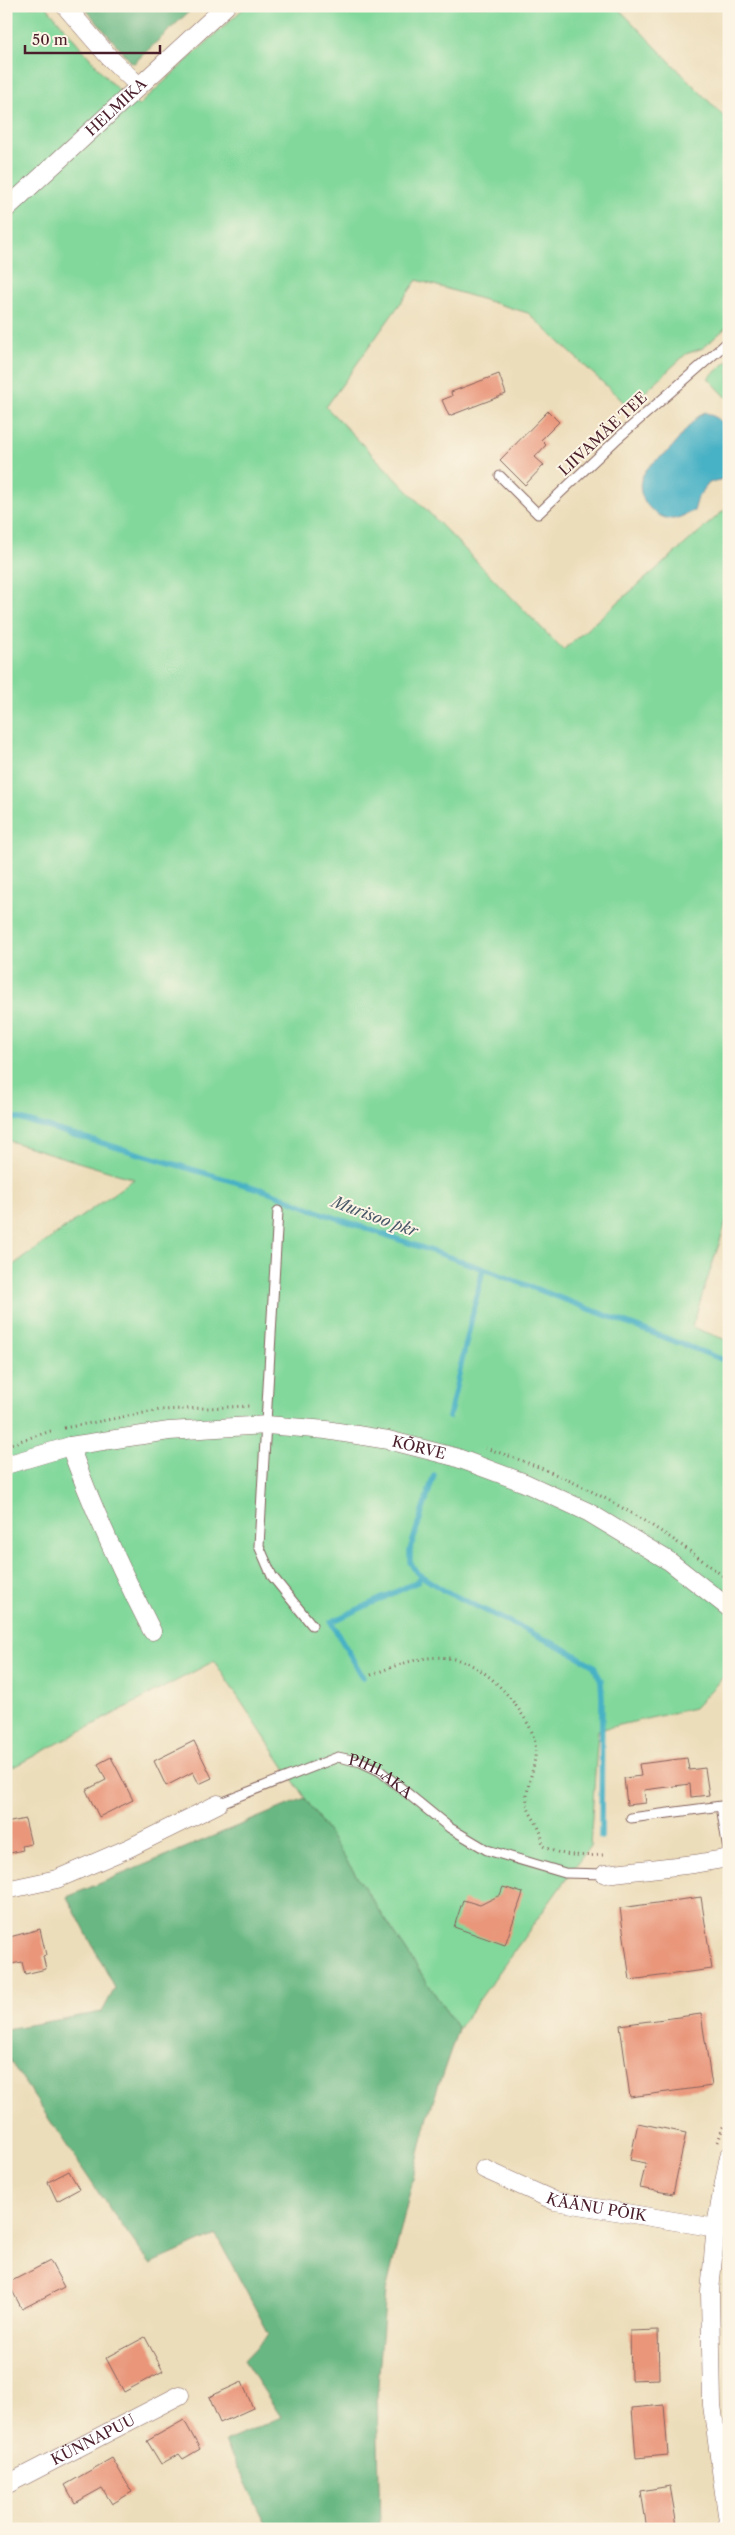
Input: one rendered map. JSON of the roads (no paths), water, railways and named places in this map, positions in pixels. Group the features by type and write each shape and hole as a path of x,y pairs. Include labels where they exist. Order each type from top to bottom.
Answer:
{"street":[{"path":"65,6 109,57 139,86"},
{"name":"HELMIKA","path":"6,209 226,6"},
{"name":"KÕRVE","path":"6,1465 70,1446 169,1431 267,1425 326,1430 388,1440 455,1457 525,1483 588,1512 669,1561 729,1608"},
{"path":"70,1446 94,1511 152,1631"},
{"name":"PIHLAKA","path":"6,1890 57,1879 129,1848 218,1804"},
{"name":"PIHLAKA","path":"605,1874 729,1857"},
{"path":"729,2156 716,2228 710,2292 712,2405 729,2529"},
{"name":"KÄÄNU PÕIK","path":"484,2169 555,2201 716,2228"},
{"name":"KÜNNAPUU","path":"6,2485 180,2395"}],"lane":[{"name":"LIIVAMÄE TEE","path":"500,476 538,514 618,438 729,341"},
{"path":"278,1211 259,1546 272,1576 312,1625"},
{"name":"PIHLAKA","path":"218,1804 338,1757 361,1762 380,1771 450,1828 487,1850 565,1873 605,1874"},
{"path":"631,1818 721,1806 729,1857"}],"water":[{"path":"705,412 717,418 729,428 729,477 709,483 698,497 694,511 675,519 665,518 651,510 646,504 640,490 643,475 651,464 665,454 690,425"}],"waterway":[{"name":"Murisoo pkr","path":"6,1115 270,1192 319,1212 481,1268 729,1362"},
{"path":"449,1417 483,1269"},
{"path":"434,1475 410,1550 410,1562 417,1573 443,1590 567,1650 594,1666 601,1681 601,1837"},
{"path":"363,1677 331,1622 417,1582 421,1576"}]}
